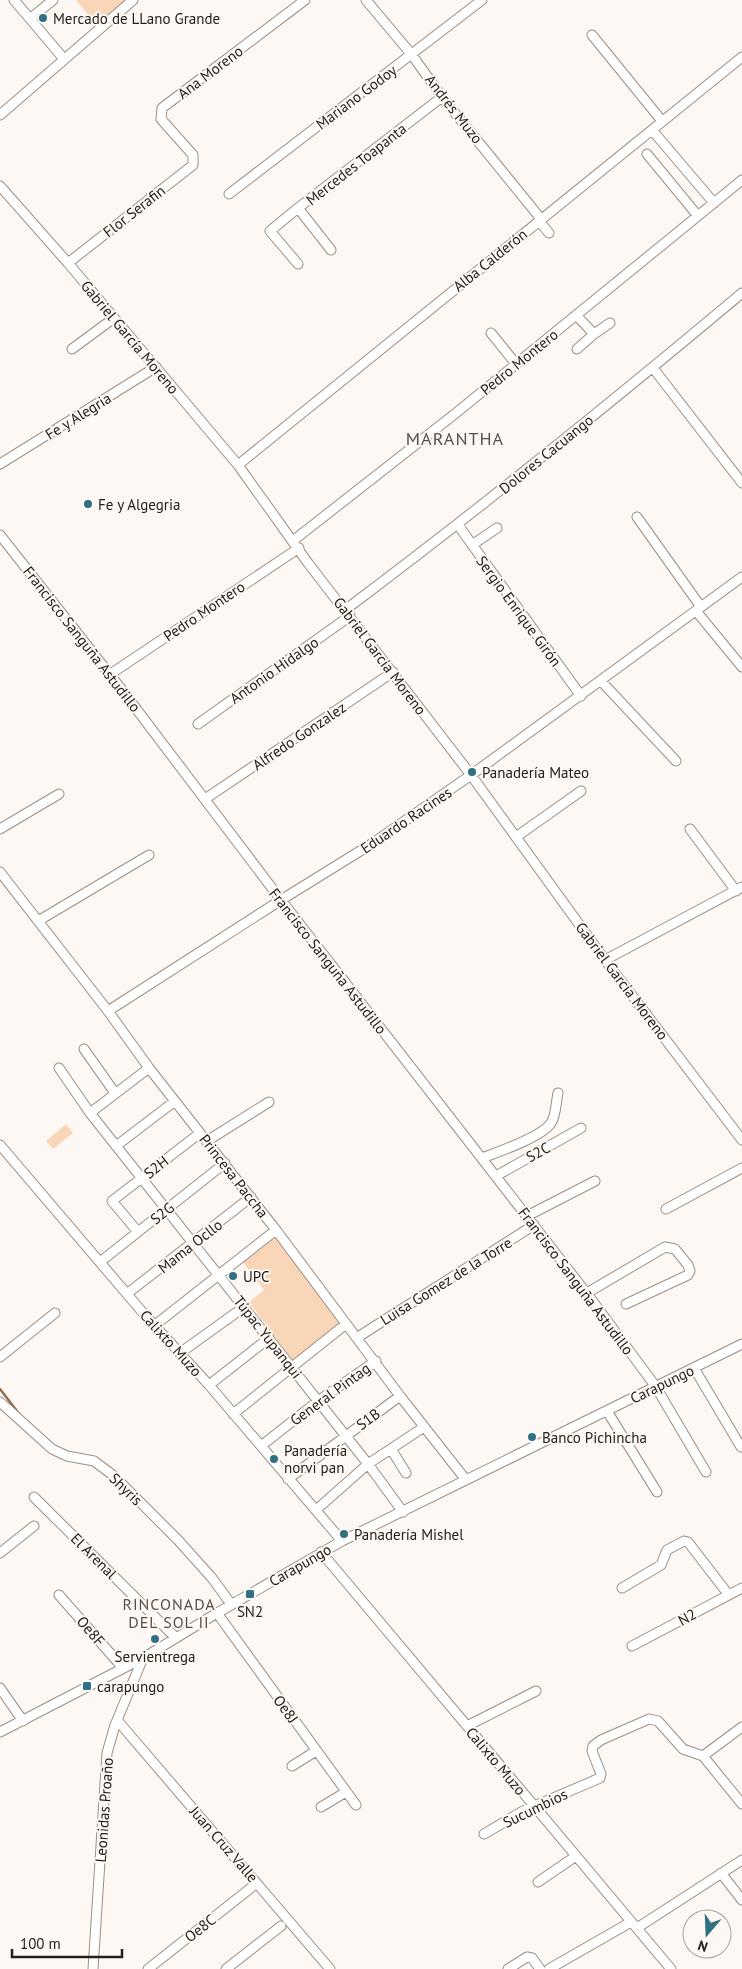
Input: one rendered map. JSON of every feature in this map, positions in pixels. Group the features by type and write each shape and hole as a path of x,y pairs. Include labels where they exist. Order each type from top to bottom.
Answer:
{"street":[{"path":"14,0 64,59"},
{"path":"31,18 53,0"},
{"path":"0,115 134,0"},
{"name":"Ana Moreno","path":"193,155 161,119 162,108 306,0"},
{"name":"Andrés Muzo","path":"366,0 412,55 442,97 549,233"},
{"name":"Mariano Godoy","path":"229,194 482,0"},
{"path":"592,35 662,121"},
{"name":"Alba Calderón","path":"238,465 742,57"},
{"name":"Mercedes Toapanta","path":"298,264 270,231 442,97"},
{"path":"652,130 714,203"},
{"path":"647,154 698,216"},
{"name":"Flor Serafin","path":"68,263 192,165 193,155"},
{"name":"Pedro Montero","path":"110,675 296,544 742,180"},
{"name":"Gabriel García Moreno","path":"0,186 68,263 238,465 471,775 605,960 741,1136"},
{"path":"298,208 331,250"},
{"name":"Dolores Cacuango","path":"348,613 653,368 742,293"},
{"path":"576,315 594,334"},
{"path":"72,349 114,318"},
{"path":"577,348 610,323"},
{"path":"491,333 516,364"},
{"name":"Fe y Alegria","path":"0,464 156,367"},
{"path":"653,368 742,483"},
{"path":"637,517 699,609 742,667"},
{"name":"Sergio Enrique Girón","path":"458,525 581,696"},
{"path":"472,545 496,528"},
{"name":"Francisco Sanguña Astudillo","path":"0,535 587,1294 656,1386 706,1472"},
{"name":"Eduardo Racines","path":"108,1011 373,843 471,775 699,609 740,582"},
{"name":"Antonio Hidalgo","path":"198,724 348,613"},
{"name":"Alfredo Gonzalez","path":"205,799 393,672"},
{"path":"601,681 676,761"},
{"path":"516,837 581,791"},
{"path":"0,829 58,794"},
{"path":"605,960 739,889 690,829"},
{"path":"38,921 149,855"},
{"name":"Princesa Paccha","path":"0,872 108,1011 149,1068 225,1163 346,1324 358,1337 400,1396 466,1480"},
{"path":"84,1049 115,1093"},
{"name":"Túpac Yupanqui","path":"59,1068 90,1113 368,1464 403,1512"},
{"path":"90,1113 149,1068"},
{"path":"482,1158 523,1142 548,1127 553,1122 558,1093"},
{"path":"116,1146 176,1101"},
{"path":"207,1141 269,1102"},
{"name":"S2C","path":"496,1176 581,1128"},
{"name":"S2H","path":"138,1232 112,1201 200,1133"},
{"name":"Calixto Muzo","path":"0,1146 342,1540"},
{"name":"S2G","path":"100,1262 225,1163"},
{"path":"666,1209 742,1168"},
{"path":"527,1216 595,1181"},
{"name":"Mama Ocllo","path":"128,1293 194,1243 250,1197"},
{"name":"Luisa Gomez de la Torre","path":"358,1337 534,1225"},
{"path":"155,1325 276,1230"},
{"path":"587,1294 665,1247 676,1249 688,1265 690,1271 688,1275 626,1304"},
{"path":"180,1353 244,1307"},
{"path":"0,1357 55,1313"},
{"path":"233,1414 346,1324"},
{"path":"209,1385 269,1338"},
{"name":"Carapungo","path":"0,1732 144,1658 231,1604 342,1540 403,1512 742,1344"},
{"name":"General Pintag","path":"261,1446 318,1401 376,1361"},
{"path":"694,1368 741,1447"},
{"name":"S1B","path":"288,1479 400,1396"},
{"name":"Shyris","path":"0,1402 52,1449 67,1456 94,1461 114,1476 178,1540 212,1578 231,1604"},
{"path":"607,1411 657,1492"},
{"path":"316,1510 368,1464 424,1427"},
{"path":"391,1449 406,1473"},
{"name":"El Arenal","path":"34,1497 176,1638"},
{"path":"0,1553 34,1526"},
{"path":"622,1588 661,1565 667,1550 684,1541 688,1542 728,1594"},
{"name":"Calixto Muzo","path":"321,1552 671,1969"},
{"name":"N2","path":"632,1646 742,1588"},
{"name":"Oe8F","path":"58,1595 123,1668"},
{"name":"Oe8J","path":"217,1613 356,1805"},
{"name":"Leonidas Proaño","path":"93,1969 107,1754 117,1720 144,1658"},
{"path":"0,1688 23,1720"},
{"path":"467,1726 536,1691"},
{"name":"Sucumbios","path":"484,1834 523,1812 600,1778 601,1774 592,1751 593,1746 601,1740 648,1719 658,1722 683,1749 703,1756 742,1804"},
{"name":"Juan Cruz Valle","path":"117,1720 330,1969"},
{"path":"703,1756 742,1727"},
{"path":"292,1766 316,1751"},
{"path":"321,1807 346,1792"},
{"path":"538,1882 576,1856"},
{"path":"549,1969 634,1925 742,1860"},
{"path":"721,1873 742,1900"},
{"name":"Oe8C","path":"148,1969 252,1886"},
{"path":"226,1969 281,1926"},
{"path":"508,1969 528,1957 532,1958 540,1969"}],"shaded area":[{"path":"76,0 127,0 97,26"},
{"path":"66,1124 73,1133 53,1149 46,1141"},
{"path":"276,1235 342,1323 292,1360 249,1302 264,1290 242,1261"}],"waterway":[{"path":"0,1389 20,1415"}],"place":[{"name":"Mercado de LLano Grande","path":"43,18"},
{"name":"Fe y Algegria","path":"88,504"},
{"name":"Panadería Mateo","path":"472,772"},
{"name":"UPC","path":"233,1276"},
{"name":"Banco Pichincha","path":"532,1437"},
{"name":"Panadería norvi pan","path":"274,1459"},
{"name":"Panadería Mishel","path":"344,1534"},
{"name":"SN2","path":"250,1594"},
{"name":"Servientrega","path":"155,1639"},
{"name":"carapungo","path":"87,1686"}],"district":[{"name":"MARANTHA","path":"455,438"},
{"name":"RINCONADA DEL SOL II","path":"169,1613"}]}
